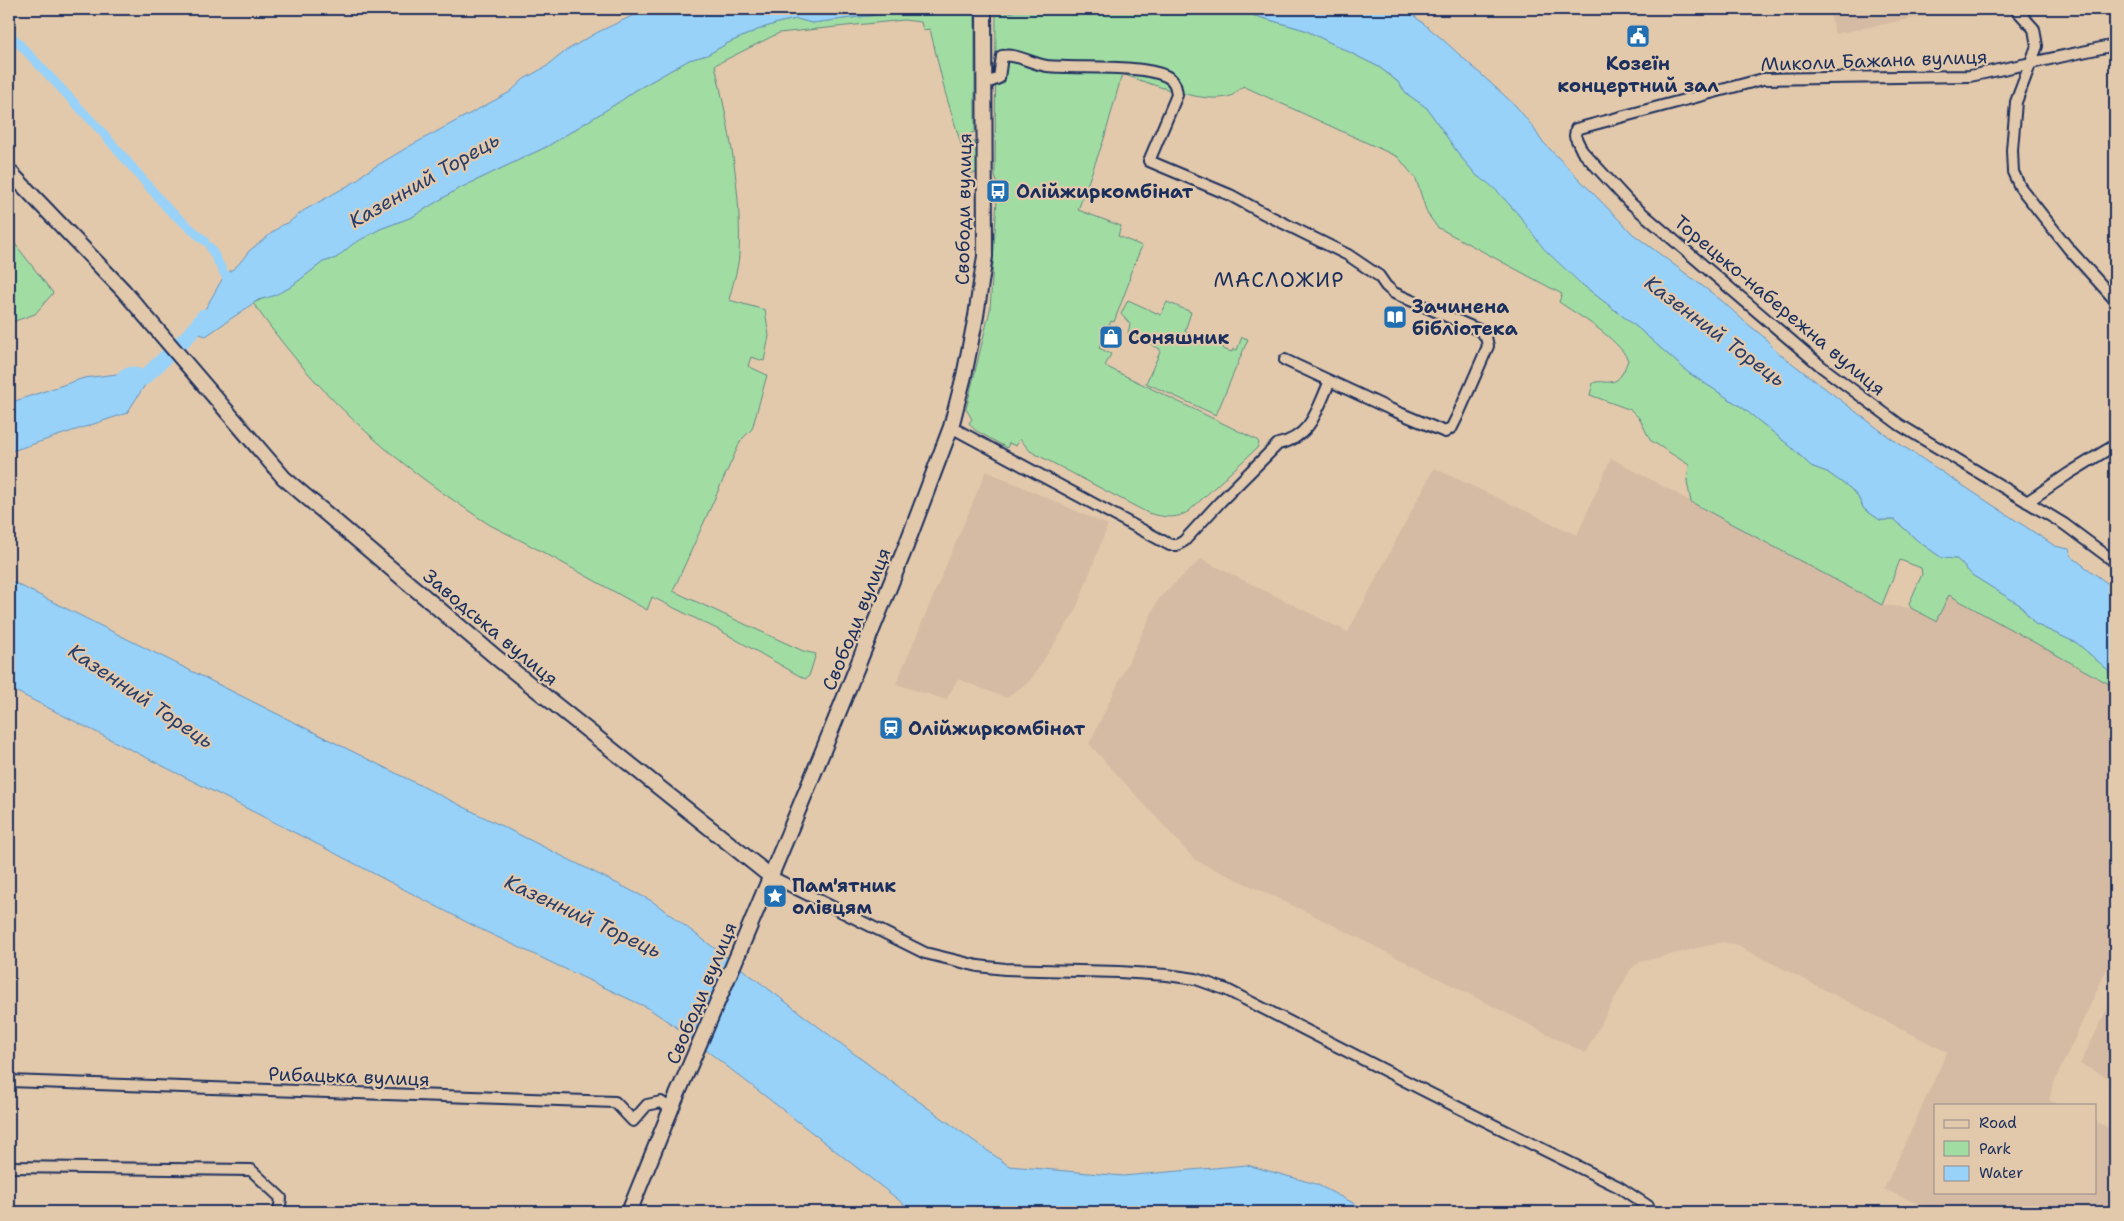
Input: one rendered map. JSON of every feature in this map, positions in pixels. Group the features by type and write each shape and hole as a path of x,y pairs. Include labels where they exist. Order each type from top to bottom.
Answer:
{"main road":[{"name":"Свободи вулиця","path":"629,1212 671,1108 740,952 820,758 913,529 951,426 976,316 985,256 984,9"},
{"name":"Заводська вулиця","path":"9,171 118,284 284,478 497,658 770,876"}],"street":[{"path":"2016,9 2034,29 2036,36 2035,54 2025,73 2016,102 2012,150 2013,172 2020,187 2069,249 2115,300"},
{"name":"Миколи Бажана вулиця","path":"1576,129 1762,79 1970,76 2115,45"},
{"path":"984,80 992,81 999,78 1002,56 1009,55 1044,65 1131,69 1168,76 1176,86 1177,95 1149,161 1230,194 1265,214 1348,255 1379,276 1394,293 1481,331 1486,337 1488,346 1457,417 1452,427 1445,432 1284,360"},
{"name":"Торецько-набережна вулиця","path":"1576,129 1575,136 1582,150 1628,200 1822,367 1900,425 2064,524 2115,562"},
{"path":"951,426 1147,533 1170,545 1177,545 1184,541 1278,444 1290,441 1304,432 1330,381"},
{"path":"2027,502 2068,474 2115,446"},
{"path":"770,876 925,954 978,966 1167,975 1196,979 1227,990 1431,1094 1593,1173 1648,1206 1651,1212"},
{"name":"Рибацька вулиця","path":"9,1081 615,1102 632,1121 647,1105 661,1102 671,1108"},
{"path":"9,1167 251,1170 281,1198 280,1212"}],"shaded area":[{"path":"1829,9 1949,9 1949,11 1835,34"},
{"path":"1611,458 1882,605 1911,608 1936,621 1949,595 2109,684 2115,691 2115,952 2053,1085 2049,1100 2058,1104 1934,1104 1934,1194 2096,1194 2096,1122 2115,1131 2115,1212 1936,1212 1884,1189 1947,1052 1738,946 1723,942 1640,962 1631,969 1585,1053 1313,915 1195,860 1089,744 1159,598 1201,559 1348,632 1434,468 1577,535"},
{"path":"986,471 1108,525 1075,612 1030,681 1006,698 958,679 946,700 896,684"},
{"path":"2115,994 2115,1081 2080,1064"}],"green space":[{"path":"902,9 975,9 975,132 971,133 972,142 976,142 977,173 970,173 945,92 930,29 923,30 921,22 904,20 779,33 715,65 730,135 738,207 739,255 729,300 765,310 769,336 764,361 751,357 748,366 767,375 752,429 741,440 673,591 803,651 816,654 809,676 805,679 721,631 652,597 647,610 478,517 415,473 364,430 294,357 253,303 289,288 323,262 336,258 352,244 380,229 412,217 456,190 548,146 636,90 689,60 707,55 728,43 781,22 797,19 812,23 875,15"},
{"path":"996,9 1007,13 1017,11 1069,12 1126,9 1216,9 1225,13 1238,11 1305,30 1379,67 1398,82 1407,94 1427,108 1460,156 1477,176 1488,182 1499,193 1579,282 1638,328 1689,373 1743,408 1790,446 1811,466 1827,472 1850,488 1858,497 1864,509 1880,520 1895,520 1918,541 1942,558 1957,559 1972,575 2020,605 2035,624 2077,643 2115,676 2115,691 2109,684 1949,595 1936,621 1911,608 1909,604 1922,574 1921,568 1900,560 1882,605 1691,502 1687,481 1689,465 1650,440 1640,419 1631,410 1590,395 1593,383 1617,380 1624,370 1628,360 1616,343 1559,302 1562,294 1437,227 1427,213 1416,179 1398,157 1243,86 1231,96 1206,98 1176,92 1122,74 1104,139 1078,210 1121,226 1118,236 1142,246 1130,274 1129,282 1114,322 1111,321 1099,348 1111,354 1105,366 1257,440 1259,443 1257,448 1189,511 1179,516 1169,517 1148,513 1030,451 1020,439 1016,446 1009,443 1007,448 975,430 969,423 972,419 966,409 990,310 997,200 1001,195 1001,186 998,185 995,176"},
{"path":"9,236 53,293 35,314 9,323"},
{"path":"1128,300 1161,315 1167,302 1191,312 1185,331 1188,333 1187,335 1224,345 1223,349 1232,352 1233,349 1237,350 1242,337 1248,339 1216,415 1146,383 1160,349 1128,333 1130,324 1121,314"}],"water":[{"path":"647,9 902,9 875,15 812,23 797,19 781,22 728,43 707,55 689,60 636,90 548,146 456,190 412,217 380,229 353,244 336,258 323,262 289,288 273,296 258,300 206,336 192,332 224,276 238,265 249,251 282,225 358,180 363,174 408,147 510,92 524,79 547,66 567,50 598,32"},
{"path":"1000,9 1126,9 1068,12 1017,11 1007,13"},
{"path":"1216,9 1400,9 1408,11 1440,37 1516,106 1541,140 1633,234 1721,300 1764,337 1776,351 1889,437 2055,546 2069,549 2072,557 2115,589 2115,676 2077,643 2035,624 2020,605 1972,575 1957,559 1942,558 1918,541 1895,520 1880,520 1864,509 1858,497 1850,488 1827,472 1811,466 1790,446 1743,408 1689,373 1638,328 1579,282 1544,249 1518,214 1499,193 1477,176 1460,156 1427,108 1407,94 1397,81 1379,67 1305,30 1238,11 1225,13"},
{"path":"142,371 145,385 127,413 9,452 9,403 84,378"},
{"path":"9,580 652,901 889,1080 1009,1166 1123,1176 1247,1165 1316,1184 1371,1212 914,1212 679,1029 648,1008 478,928 9,688"}],"waterway":[{"path":"9,33 103,133 168,209 205,241"},
{"path":"210,247 230,284"},
{"name":"Казенний Торець","path":"125,376 132,374 144,378 192,332 204,316"}],"place":[{"name":"Козеїн концертний зал","path":"1638,36"},
{"name":"Олійжиркомбінат","path":"998,191"},
{"name":"Зачинена бібліотека","path":"1395,317"},
{"name":"Соняшник","path":"1111,337"},
{"name":"Олійжиркомбiнат","path":"891,728"},
{"name":"Пам'ятник олівцям","path":"775,896"}],"district":[{"name":"МАСЛОЖИР","path":"1279,280"}]}
